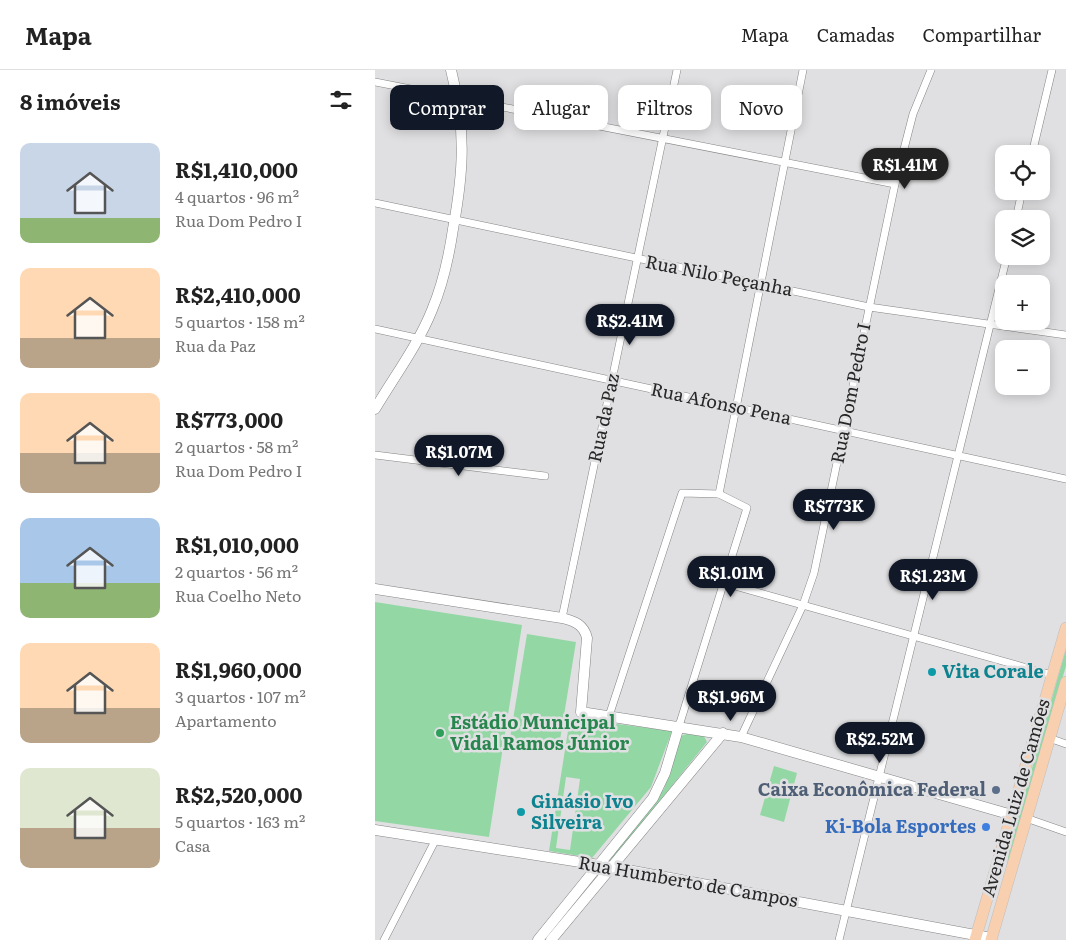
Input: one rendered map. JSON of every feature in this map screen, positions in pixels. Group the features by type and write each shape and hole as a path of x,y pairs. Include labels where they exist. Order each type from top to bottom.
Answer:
{"main road":[{"name":"Avenida Luiz de Camões","path":"976,938 1066,628"},
{"name":"Avenida Luiz de Camões","path":"994,939 1026,818 1066,682"}],"street":[{"path":"451,70 455,85"},
{"name":"Rua da Paz","path":"562,618 677,70"},
{"path":"719,494 803,70"},
{"name":"Rua Dom Pedro I","path":"741,737 803,605 814,573 895,184 913,114 931,70"},
{"path":"1034,145 1052,70"},
{"path":"375,82 391,85"},
{"path":"504,107 895,184"},
{"path":"375,409 418,338 439,292 455,220 463,153 461,130"},
{"name":"Rua Nilo Peçanha","path":"375,203 637,260 869,306 1066,336"},
{"path":"839,940 1005,265"},
{"name":"Rua Afonso Pena","path":"375,329 1066,479"},
{"path":"375,455 545,476"},
{"path":"538,940 658,790 747,508 719,494 682,493 609,716"},
{"path":"724,583 1052,675"},
{"path":"375,589 562,618 582,626 587,638 581,712 741,737 1012,815"},
{"path":"551,940 723,733"},
{"path":"1049,738 1066,744"},
{"path":"1026,818 1066,832"},
{"name":"Rua Humberto de Campos","path":"375,830 611,867 846,911 976,938 994,939"},
{"path":"384,940 436,839"}],"green space":[{"name":"Estádio Municipal Vidal Ramos Júnior","path":"375,602 522,625 489,837 375,821"},
{"path":"527,634 576,642 558,752 509,744"},
{"path":"1066,649 1066,666 1007,867 1009,849"},
{"path":"570,718 672,731 651,787 592,858 549,851","holes":["566,777 580,779 570,850 556,848"]},
{"path":"686,734 704,736 707,742 610,863 606,863 664,789 681,736"},
{"path":"774,766 797,773 784,822 760,815"}],"place":[{"name":"Vita Corale","path":"932,672"},
{"name":"Estádio Municipal Vidal Ramos Júnior","path":"440,733"},
{"name":"Caixa Econômica Federal","path":"996,790"},
{"name":"Ginásio Ivo Silveira","path":"521,812"},
{"name":"Ki-Bola Esportes","path":"986,827"}]}
